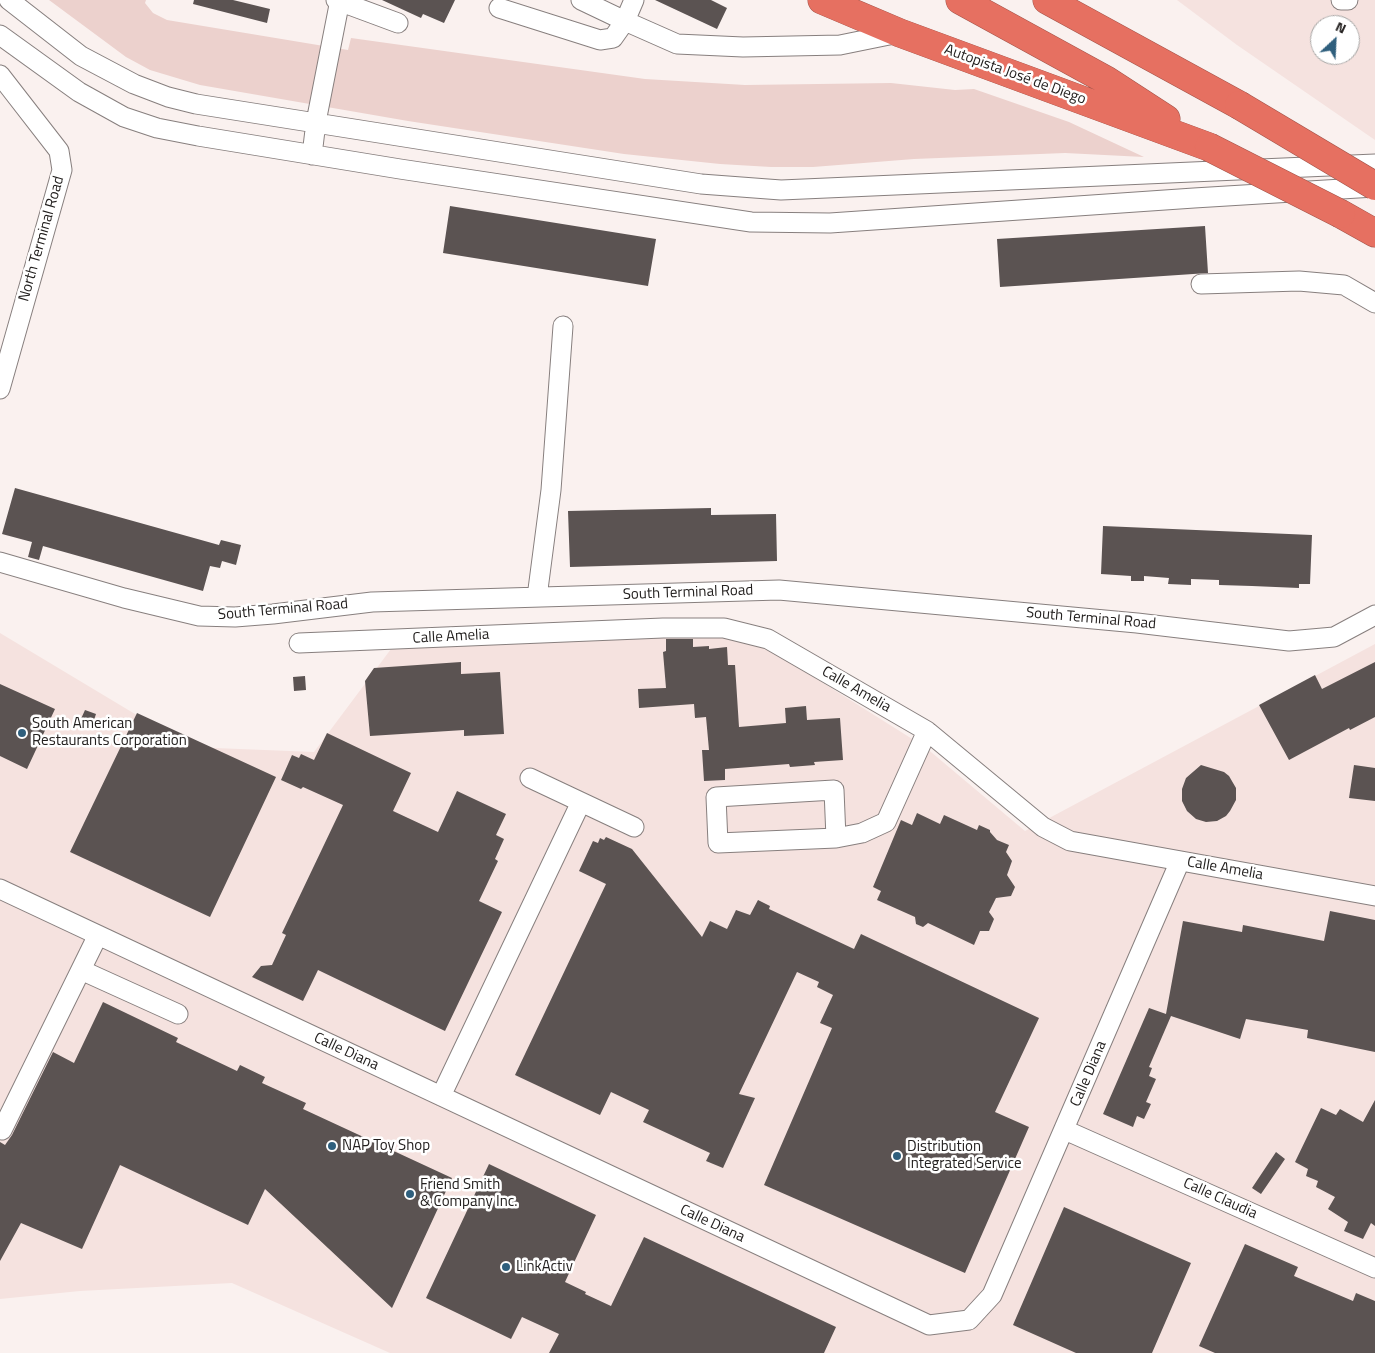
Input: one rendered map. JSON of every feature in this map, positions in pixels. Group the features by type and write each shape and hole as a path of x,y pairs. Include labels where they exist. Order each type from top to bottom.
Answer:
{"highway":[{"name":"Autopista José de Diego","path":"822,0 900,33 1209,147"},
{"name":"Autopista José de Diego","path":"960,0 1106,80 1209,147 1341,214 1375,234"},
{"path":"1047,0 1239,105 1375,187"}],"street":[{"path":"9,0 82,56 134,84 168,97 196,104 701,184 781,190 1375,164"},
{"path":"312,155 316,122 338,0 398,23"},
{"path":"581,0 604,5 625,21 677,44 743,47 840,45 900,33"},
{"path":"499,8 600,40 613,38 625,21 634,0"},
{"path":"1341,0 1348,0"},
{"path":"0,35 79,92 124,117 158,128 312,155 751,222 830,223 1375,187"},
{"name":"North Terminal Road","path":"0,75 59,150 62,170 0,389"},
{"path":"1200,284 1299,281 1344,285 1375,303"},
{"path":"537,597 552,490 563,326"},
{"name":"South Terminal Road","path":"0,562 124,598 199,616 235,617 273,614 372,602 779,590 1137,623 1289,642 1334,637 1375,615"},
{"name":"Calle Amelia","path":"299,643 663,628 724,628 768,639 927,731 1043,827 1070,841 1375,896"},
{"path":"836,838 834,790 716,797 718,843 836,838 862,833 886,822 927,731"},
{"path":"530,778 634,828"},
{"path":"441,1096 581,802"},
{"name":"Calle Diana","path":"0,889 929,1325 969,1320 992,1295 1065,1130 1180,860"},
{"path":"2,1130 98,935"},
{"path":"81,970 178,1014"},
{"name":"Calle Claudia","path":"1065,1130 1375,1268"}],"shaded area":[{"path":"49,0 146,0 145,3 153,13 167,20 348,50 351,38 645,79 745,85 891,83 955,90 974,89 1069,122 1144,157 1065,153 914,159 813,167 771,167 720,164 624,154 408,121 200,85 150,70 126,57"},
{"path":"1177,0 1375,0 1375,140 1237,45"},
{"path":"698,632 761,644 925,747 1025,831 1375,644 1375,1353 390,1353 232,1283 80,1291 0,1299 0,633 190,747 314,752 394,645"}],"building":[{"path":"194,0 233,0 270,9 267,23 193,4"},
{"path":"382,0 455,0 444,23 423,14 421,18"},
{"path":"655,0 711,0 727,8 717,29"},
{"path":"450,206 656,239 648,286 443,253"},
{"path":"1205,226 1208,273 1000,287 997,239"},
{"path":"15,488 219,545 221,540 241,545 236,565 222,561 220,568 210,566 203,591 43,546 39,560 28,557 32,542 2,534"},
{"path":"711,508 711,515 776,514 777,561 570,567 568,511"},
{"path":"1103,526 1312,535 1310,584 1299,584 1299,588 1219,585 1219,580 1191,579 1191,585 1168,584 1169,578 1144,576 1144,581 1131,581 1131,576 1101,574"},
{"path":"666,639 693,639 693,647 709,646 709,649 727,647 728,665 735,665 739,727 786,723 785,708 806,706 807,720 840,718 843,760 814,762 815,765 790,767 789,764 725,769 725,780 704,781 702,750 709,750 706,717 695,718 694,704 639,708 638,689 666,688 663,652 666,651"},
{"path":"461,662 461,674 500,672 504,734 464,736 464,730 370,736 365,681 374,668"},
{"path":"1375,662 1375,717 1350,730 1349,728 1289,760 1259,705 1315,675 1322,689"},
{"path":"305,676 306,690 294,691 293,677"},
{"name":"South American Restaurants Corporation","path":"0,684 55,709 27,769 0,756"},
{"path":"85,710 96,714 92,726 80,721"},
{"path":"137,713 276,777 210,917 70,852"},
{"path":"327,733 411,773 393,811 438,832 457,791 506,814 496,835 504,839 495,859 498,861 479,901 502,912 445,1031 318,970 303,1001 252,977 261,966 272,965 286,935 282,933 343,805 303,787 301,789 281,780 292,755 299,758 301,754 314,760"},
{"path":"1201,765 1224,772 1229,776 1236,788 1236,800 1230,811 1226,816 1217,821 1206,822 1196,819 1187,811 1182,801 1182,789 1186,778"},
{"path":"1354,765 1375,768 1375,801 1349,798"},
{"path":"917,813 940,824 944,815 977,830 979,825 990,830 997,840 1009,845 1006,852 1012,861 1007,875 1015,887 1011,896 996,898 989,912 994,919 989,931 980,931 974,945 928,923 923,927 916,924 915,917 877,900 881,891 873,887 901,820 912,825"},
{"path":"606,837 632,849 702,937 710,921 727,929 736,910 750,915 758,900 770,906 769,909 854,949 861,934 1039,1018 995,1112 1029,1127 965,1273 764,1185 832,1028 820,1023 833,995 817,987 819,982 797,972 739,1094 755,1098 723,1168 706,1161 710,1153 643,1122 649,1110 611,1092 600,1115 515,1075 606,884 579,871 593,841 598,843 600,838 604,840"},
{"path":"1330,911 1375,920 1375,1052 1307,1038 1308,1030 1246,1019 1240,1039 1171,1016 1149,1067 1152,1068 1149,1076 1156,1079 1146,1102 1151,1104 1144,1119 1137,1116 1133,1127 1103,1114 1149,1008 1166,1014 1183,921 1242,932 1243,925 1324,941"},
{"path":"103,1002 178,1038 176,1042 237,1071 240,1065 265,1077 262,1083 306,1103 303,1109 452,1178 392,1308 265,1189 248,1225 120,1165 82,1249 21,1223 0,1261 0,1142 5,1145 12,1135 53,1052 74,1063"},
{"path":"1375,1100 1375,1226 1371,1223 1363,1239 1344,1231 1348,1222 1328,1209 1335,1197 1316,1187 1318,1181 1306,1176 1308,1169 1295,1162 1321,1108 1336,1115 1340,1109 1363,1122"},
{"path":"1276,1152 1285,1159 1261,1194 1252,1188"},
{"name":"LinkActiv","path":"489,1164 596,1215 565,1282 586,1292 585,1294 611,1306 644,1237 836,1327 824,1353 549,1353 559,1334 522,1317 511,1339 426,1298"},
{"path":"1064,1207 1191,1263 1152,1353 1076,1353 1013,1325"},
{"path":"1245,1244 1298,1267 1294,1276 1353,1301 1356,1293 1375,1301 1375,1353 1215,1353 1199,1346"}],"place":[{"name":"South American Restaurants Corporation","path":"22,733"},
{"name":"NAP Toy Shop","path":"332,1146"},
{"name":"Distribution Integrated Service","path":"897,1156"},
{"name":"Friend Smith & Company Inc.","path":"410,1194"},
{"name":"LinkActiv","path":"506,1267"}]}
